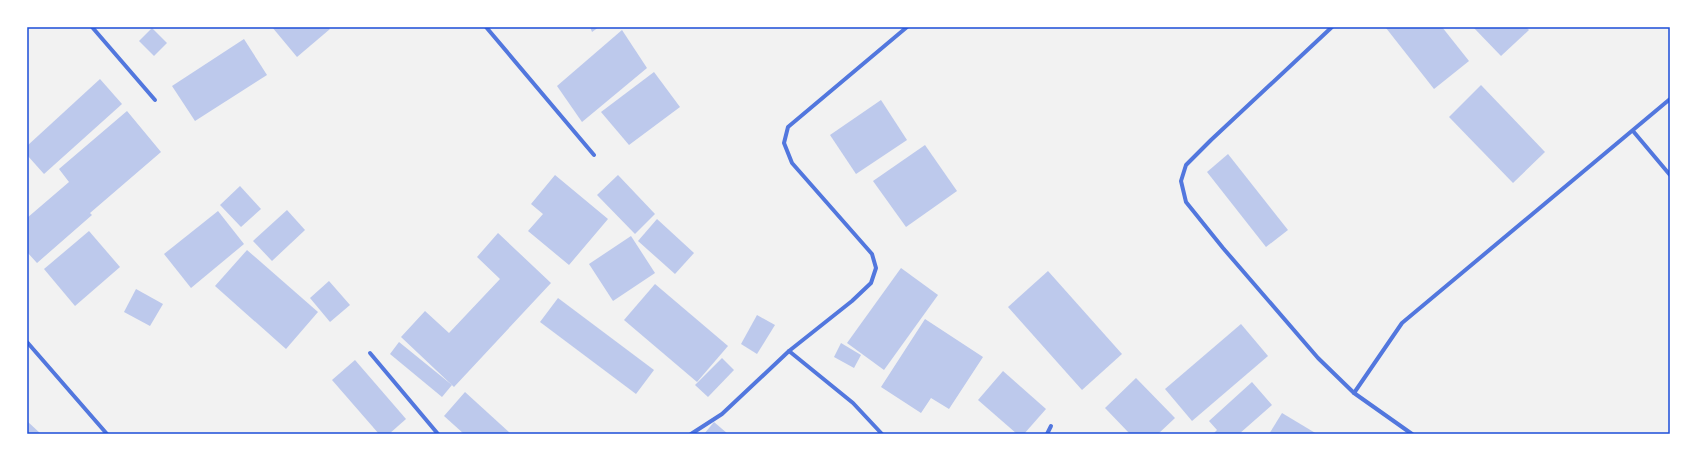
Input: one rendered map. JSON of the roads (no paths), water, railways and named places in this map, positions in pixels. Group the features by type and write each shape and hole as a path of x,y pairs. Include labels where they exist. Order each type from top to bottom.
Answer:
{"street":[{"path":"92,27 155,100"},
{"path":"486,27 594,154"},
{"path":"692,434 722,414 790,351 872,283 876,268 872,254 792,162 784,143 788,127 907,27"},
{"path":"1332,27 1186,165 1181,181 1186,202 1223,248 1318,358 1354,393 1412,434"},
{"path":"1354,393 1402,323 1670,100"},
{"path":"1633,130 1670,175"},
{"path":"27,342 107,434"},
{"path":"790,351 853,403 882,434"},
{"path":"370,353 438,434"},
{"path":"1046,434 1051,426"}]}
